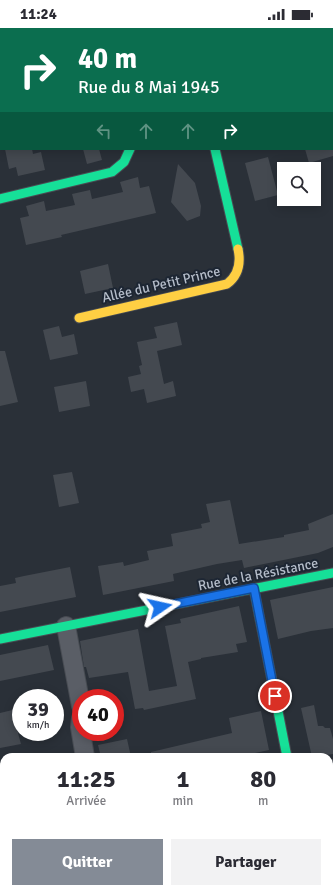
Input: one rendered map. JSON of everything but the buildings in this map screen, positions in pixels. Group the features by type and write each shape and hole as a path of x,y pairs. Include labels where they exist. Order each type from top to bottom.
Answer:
{"street":[{"path":"1,194 112,172 125,160 130,150"},
{"name":"Allée du Petit Prince","path":"79,318 227,284 238,273 240,259 214,150"},
{"name":"Rue de la Résistance","path":"0,639 333,573"},
{"path":"254,588 286,753"},
{"path":"66,626 78,689"},
{"path":"82,741 84,753"}],"traffic: fast":[{"path":"0,199 112,172 124,162 130,150"},
{"path":"215,150 238,249"},
{"path":"0,639 333,573"},
{"path":"254,589 286,753"}],"traffic: slow":[{"path":"79,318 227,284 237,273 239,264 238,249"}],"route":[{"path":"160,607 254,588 275,696"}]}
